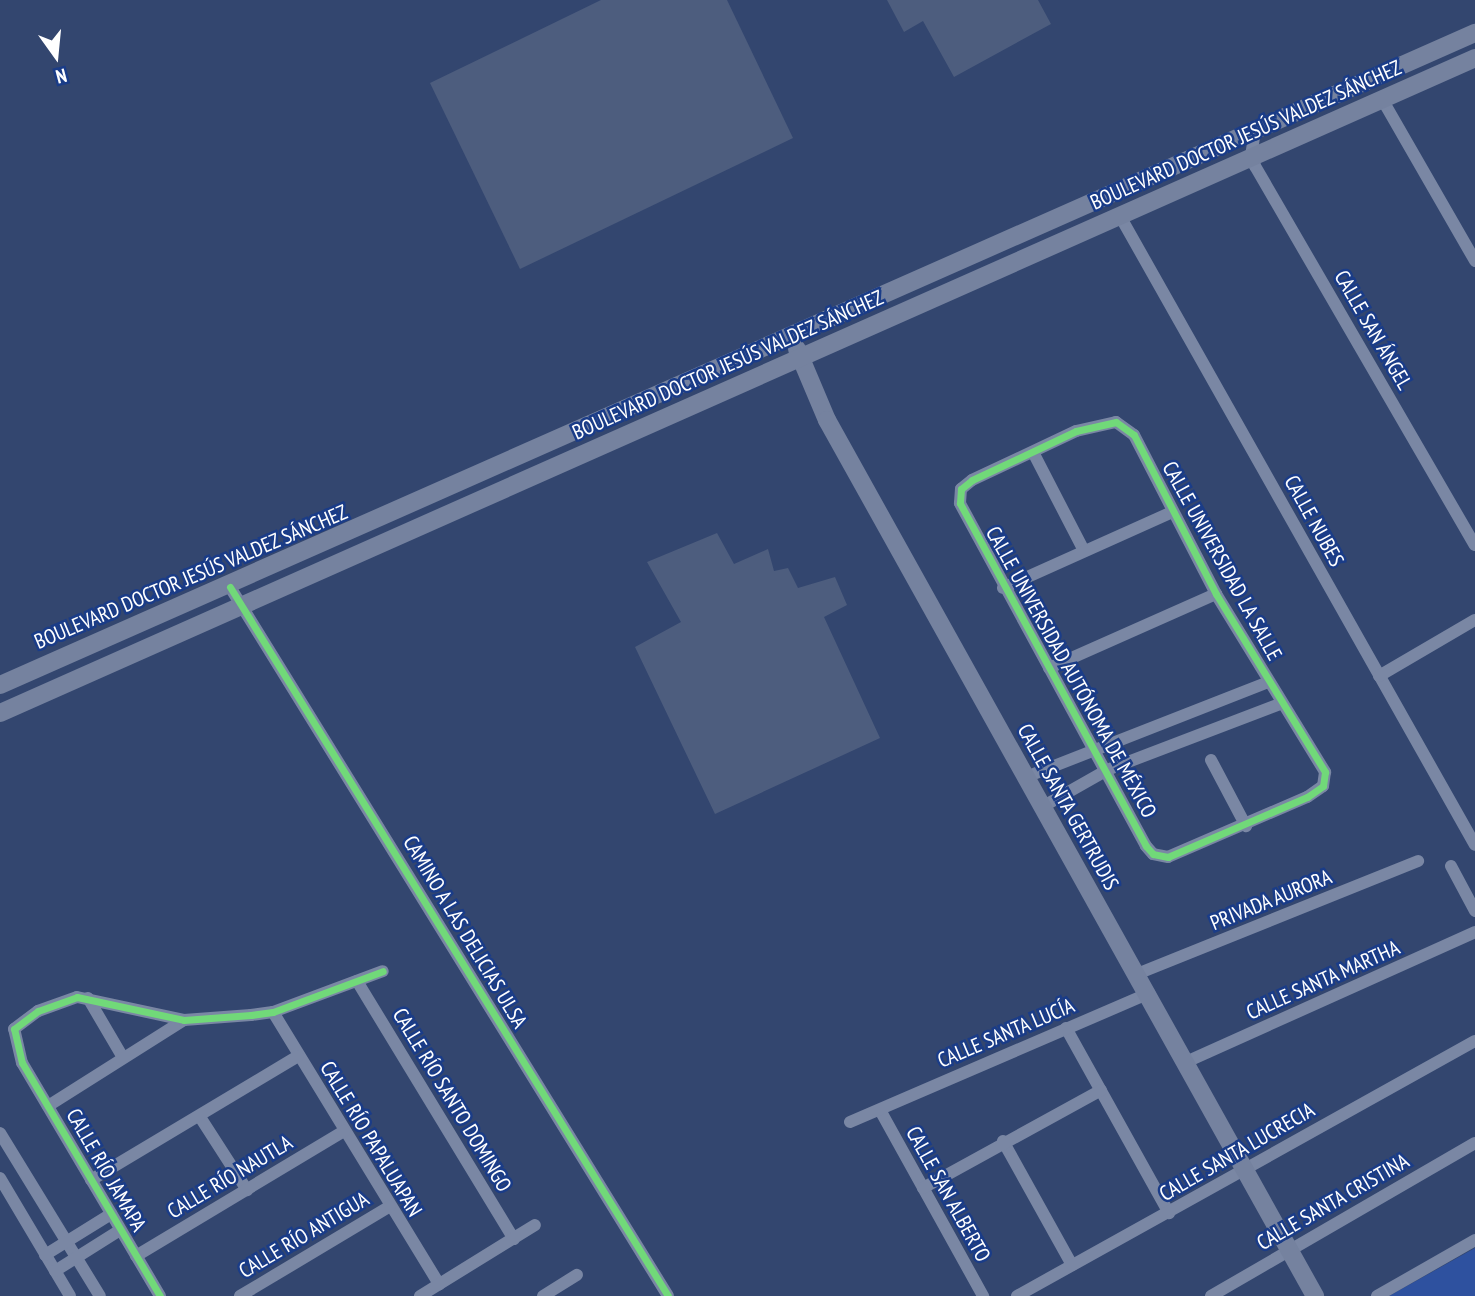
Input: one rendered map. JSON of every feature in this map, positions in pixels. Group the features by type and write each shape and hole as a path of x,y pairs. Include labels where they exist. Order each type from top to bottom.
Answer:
{"main road":[{"name":"BOULEVARD DOCTOR JESÚS VALDEZ SÁNCHEZ","path":"0,685 230,587 1475,33"},
{"name":"BOULEVARD DOCTOR JESÚS VALDEZ SÁNCHEZ","path":"0,713 1475,58"},
{"name":"CALLE SANTA GERTRUDIS","path":"792,336 827,420 1042,807 1149,993 1242,1170 1315,1296"}],"street":[{"path":"1382,99 1475,261"},
{"path":"1251,156 1255,131"},
{"name":"CALLE SAN ÁNGEL","path":"1251,156 1475,545"},
{"name":"CALLE NUBES","path":"1120,216 1475,845"},
{"name":"CALLE UNIVERSIDAD LA SALLE","path":"1034,454 1101,423 1116,422 1134,435 1216,594 1325,772 1323,786 1307,797 1246,826"},
{"path":"1034,454 1084,551"},
{"name":"CALLE UNIVERSIDAD AUTÓNOMA DE MÉXICO","path":"1034,454 965,485 960,493 963,516 1107,770 1146,846 1153,854 1168,857 1246,826"},
{"path":"1003,588 1172,512"},
{"name":"CAMINO A LAS DELICIAS ULSA","path":"230,587 668,1296"},
{"path":"1049,668 1216,594"},
{"path":"1379,677 1475,620"},
{"path":"1026,777 1269,682"},
{"path":"1042,807 1107,770 1282,703"},
{"path":"1211,760 1246,826"},
{"name":"PRIVADA AURORA","path":"1137,974 1418,861"},
{"path":"1451,866 1475,911"},
{"name":"CALLE SANTA MARTHA","path":"1186,1062 1475,932"},
{"path":"88,998 184,1020 273,1012 383,971"},
{"name":"CALLE RÍO SANTO DOMINGO","path":"357,981 514,1239"},
{"name":"CALLE SANTA LUCÍA","path":"850,1122 1149,993"},
{"name":"CALLE RÍO JAMAPA","path":"88,998 67,998 16,1027 13,1037 22,1063 160,1296"},
{"path":"88,998 122,1056"},
{"name":"CALLE RÍO PAPALUAPAN","path":"273,1012 389,1207 439,1284"},
{"path":"48,1106 122,1056 184,1020"},
{"path":"1066,1028 1169,1213"},
{"name":"CALLE SANTA LUCRECIA","path":"1017,1296 1475,1041"},
{"path":"91,1180 298,1056"},
{"path":"923,1188 1003,1141 1101,1090"},
{"name":"CALLE SAN ALBERTO","path":"880,1110 983,1296"},
{"path":"200,1117 247,1190"},
{"name":"CALLE RÍO NAUTLA","path":"136,1256 344,1131"},
{"path":"0,1133 100,1296"},
{"path":"1003,1141 1072,1265"},
{"name":"CALLE SANTA CRISTINA","path":"1211,1296 1228,1292 1288,1249 1475,1143"},
{"path":"0,1178 70,1296"},
{"name":"CALLE RÍO ANTIGUA","path":"240,1296 389,1207"},
{"path":"45,1255 111,1214"},
{"path":"420,1296 535,1225"},
{"path":"55,1271 121,1230"},
{"path":"1377,1296 1475,1240"},
{"path":"543,1296 577,1275"}],"shaded area":[{"path":"1475,1248 1475,1296 1389,1296"}],"building":[{"path":"601,0 727,0 793,138 520,269 430,83"},
{"path":"887,0 1038,0 1051,24 954,77 923,21 904,32"},
{"path":"717,533 734,564 768,549 774,571 788,568 798,588 835,577 847,605 824,617 880,738 715,814 635,647 681,622 647,562"}],"cycle path":[{"path":"1116,422 1134,435 1216,594 1325,772 1323,786 1307,797 1168,857 1153,854 1146,846 960,503 961,489 972,480 1076,431 1116,422"},
{"path":"230,587 668,1296"},
{"path":"160,1296 22,1063 14,1029 38,1011 77,997 184,1020 273,1012 383,971"}]}
